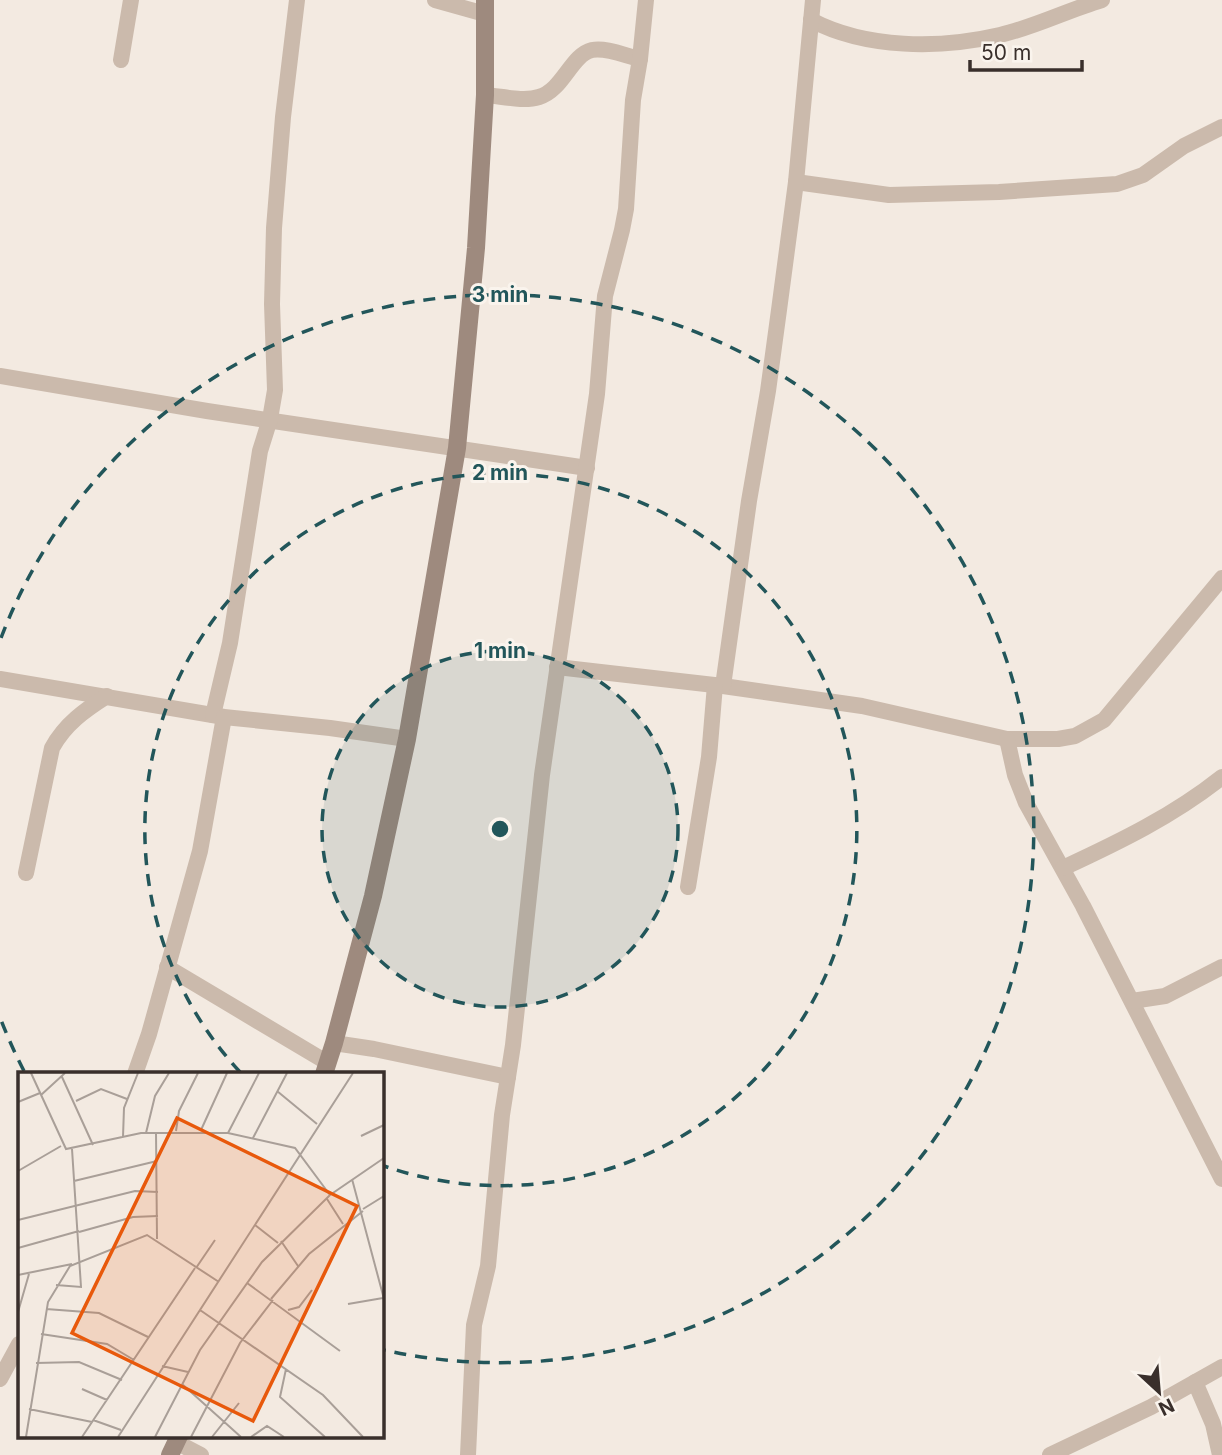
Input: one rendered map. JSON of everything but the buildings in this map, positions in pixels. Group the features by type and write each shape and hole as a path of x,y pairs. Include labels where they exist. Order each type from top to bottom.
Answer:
{"main road":[{"path":"326,1068 373,896 407,739 457,448 477,248 485,95 485,7"}],"street":[{"path":"121,60 131,0"},
{"path":"135,1072 149,1034 205,830 219,716 260,451 275,390 272,304 277,176 297,0"},
{"path":"435,0 485,7"},
{"path":"468,1455 474,1325 488,1266 502,1115 542,775 597,394 605,296 625,209 633,100 646,0"},
{"path":"688,887 768,391 796,182 813,0"},
{"path":"811,20 847,36 935,43 966,41 1002,34 1102,0"},
{"path":"485,95 526,99 543,96 589,51 600,50 640,59"},
{"path":"796,182 889,195 999,192 1117,184 1143,175 1184,146 1222,127"},
{"path":"0,376 207,411 587,468"},
{"path":"557,667 719,685 862,706 1007,739 1076,736 1104,720 1222,578"},
{"path":"0,679 219,716 407,739"},
{"path":"26,873 52,748 59,736 81,713 107,696"},
{"path":"1007,739 1020,790 1220,1169"},
{"path":"1063,868 1162,820 1222,777"},
{"path":"167,967 326,1068"},
{"path":"1132,1001 1165,996 1222,967"},
{"path":"334,1043 508,1077"},
{"path":"0,1379 18,1346"},
{"path":"1056,1454 1151,1407 1222,1367"},
{"path":"1195,1382 1213,1424 1220,1455"},
{"path":"175,1444 201,1455"}]}
